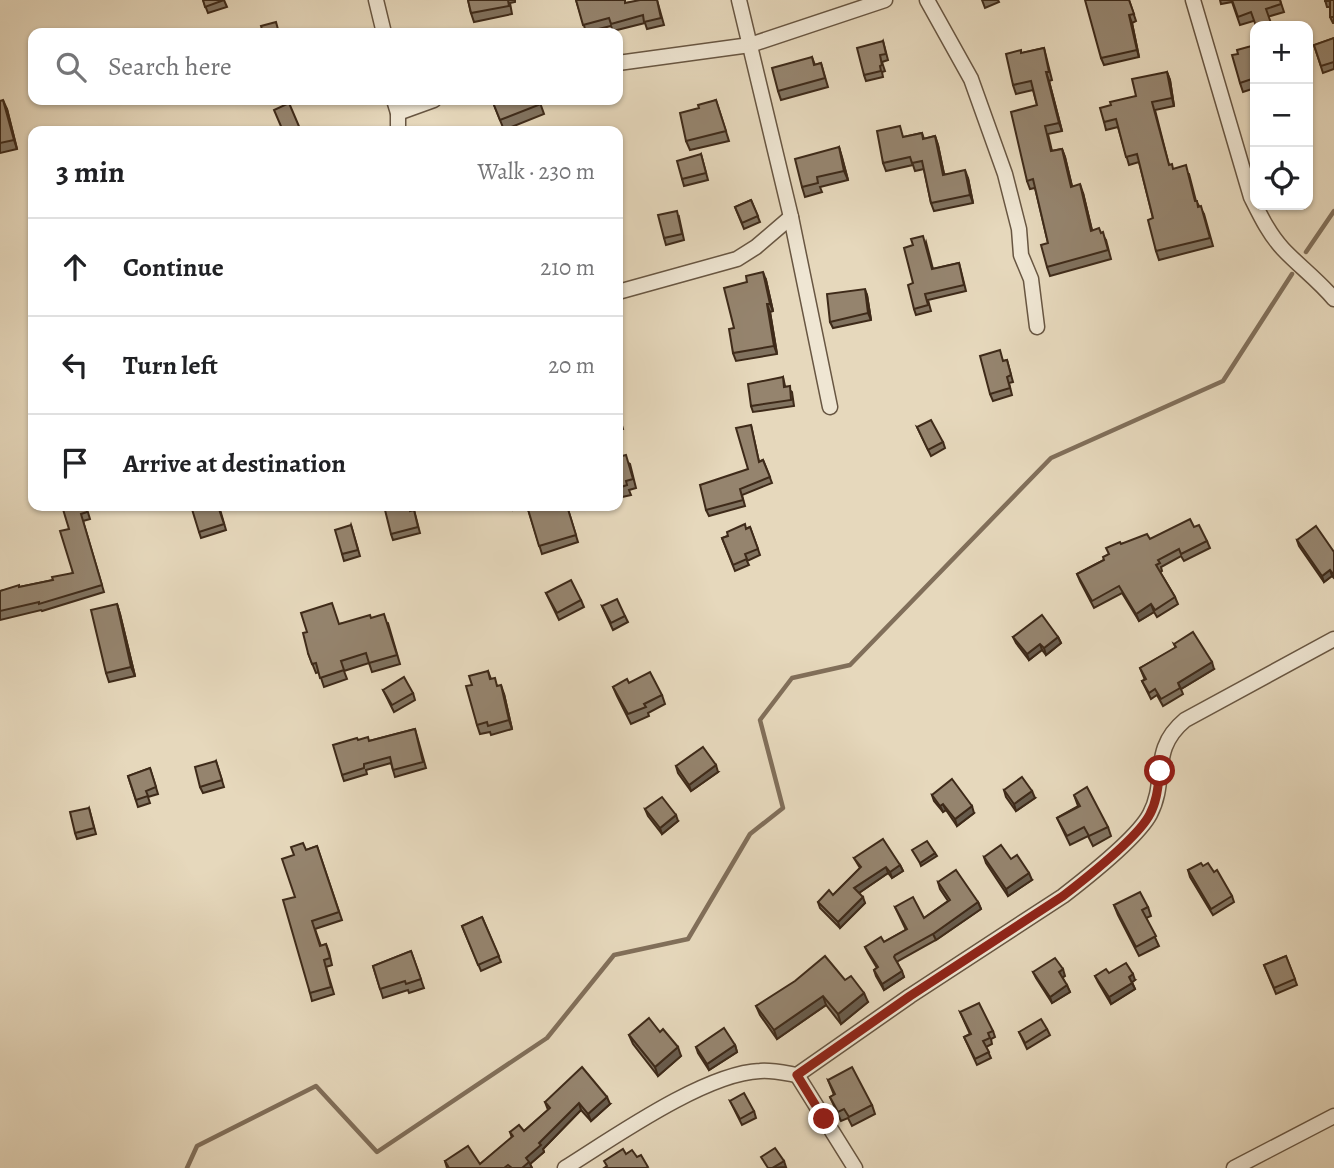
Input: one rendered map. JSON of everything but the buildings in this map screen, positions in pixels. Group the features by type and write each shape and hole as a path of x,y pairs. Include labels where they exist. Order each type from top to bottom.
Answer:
{"street":[{"path":"376,0 383,28"},
{"path":"740,0 830,407"},
{"path":"623,62 750,45 885,0"},
{"path":"927,0 971,79 1005,173 1019,229 1021,255 1031,279 1037,327"},
{"path":"1193,0 1251,197 1265,225 1282,248 1312,274 1334,299"},
{"path":"396,106 398,126"},
{"path":"623,291 737,259 756,247 790,217"},
{"path":"565,1168 648,1117 717,1081 760,1071 797,1075 910,996 1053,903 1086,879 1141,827 1150,815 1157,792 1162,751 1177,727 1334,639"},
{"path":"797,1075 855,1168"},
{"path":"1234,1168 1334,1116"}],"waterway":[{"path":"1306,252 1334,211"},
{"path":"187,1168 197,1146 316,1086 377,1152 547,1038 614,955 688,939 750,834 783,808 760,720 792,678 850,665 1051,458 1223,381 1292,274"}],"route":[{"path":"824,1119 797,1075 1086,879 1141,827 1150,815 1160,771"}]}
